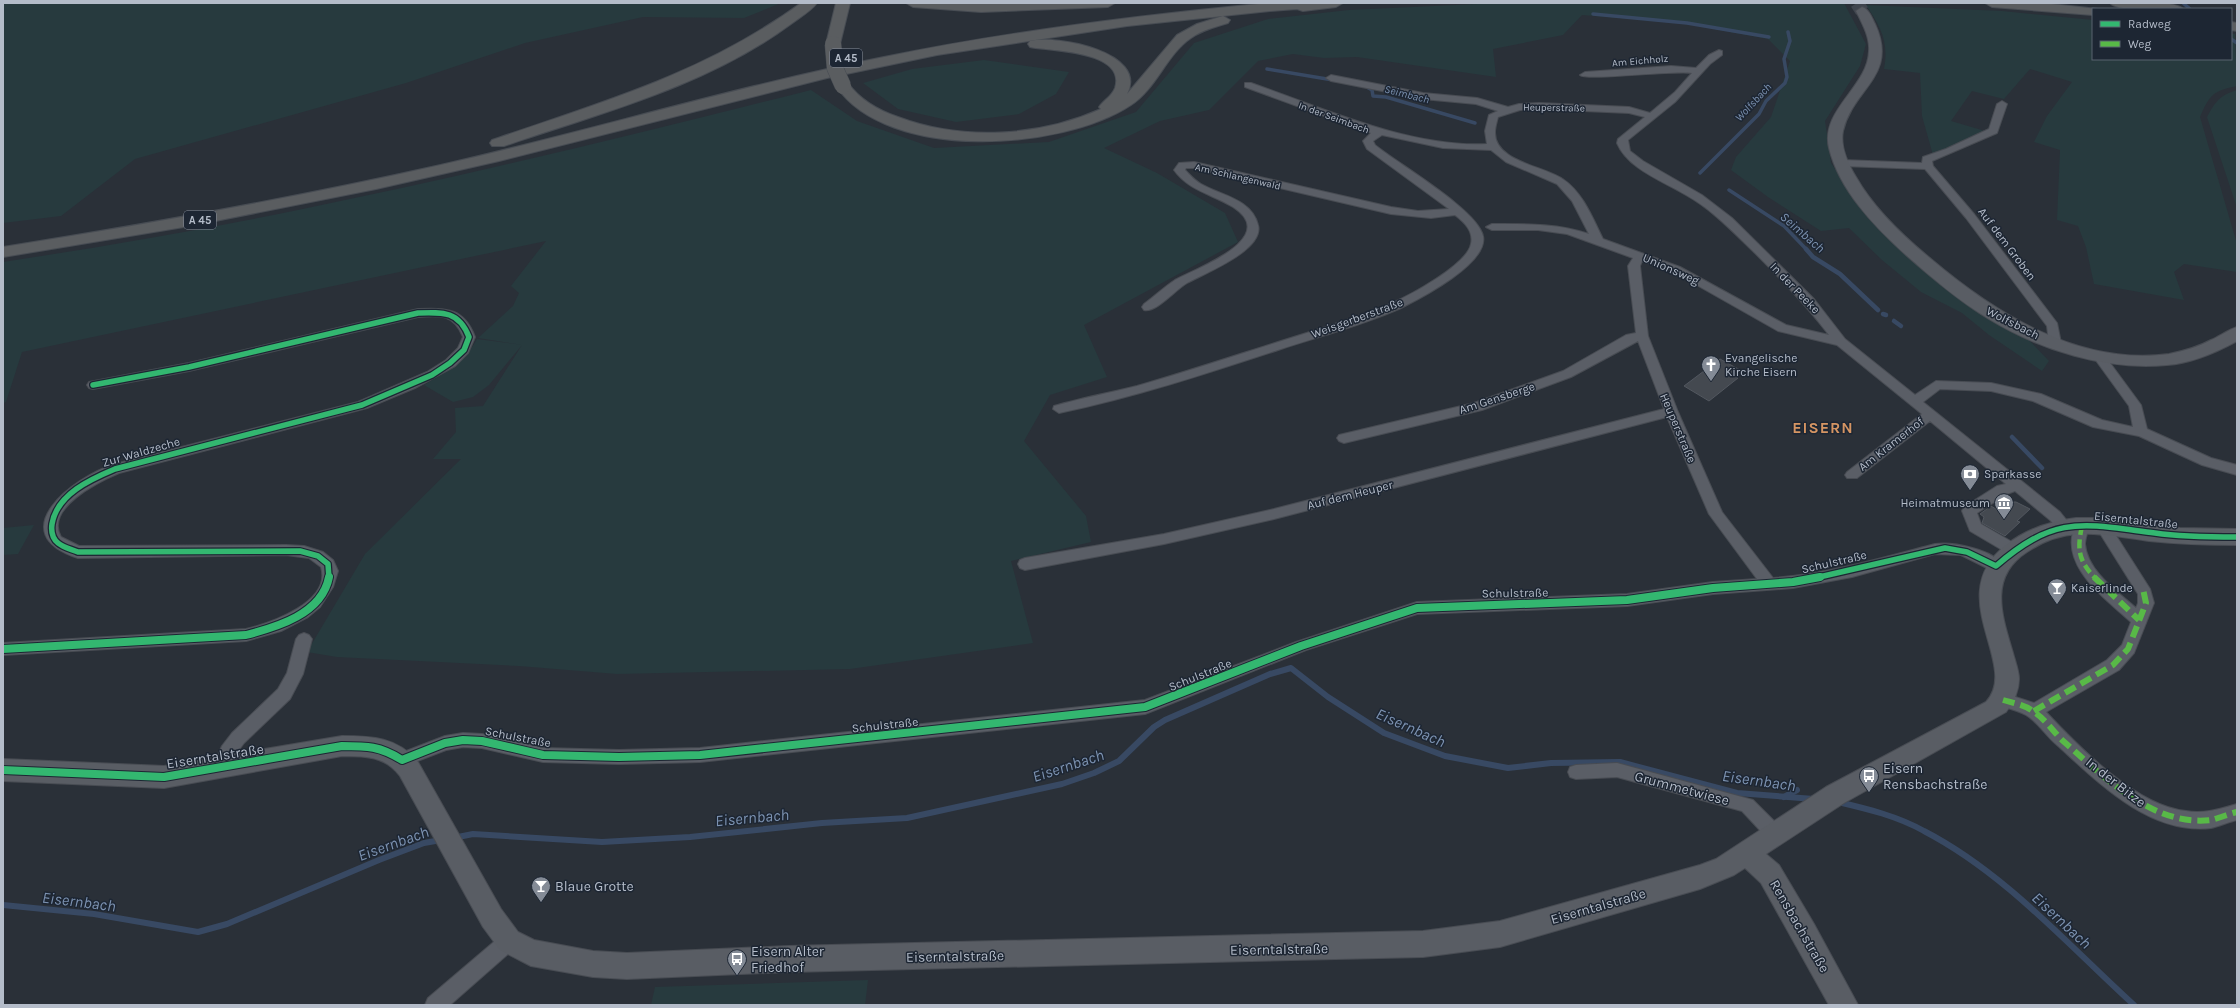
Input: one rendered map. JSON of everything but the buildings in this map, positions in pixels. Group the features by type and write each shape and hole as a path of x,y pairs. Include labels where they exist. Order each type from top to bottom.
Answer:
{"highway":[{"path":"498,143 691,74 738,50 791,19 810,3"},
{"path":"843,3 836,26 833,44 835,68 843,86 852,98 873,112 904,126 944,134 989,137 1012,136 1056,129 1095,117 1116,108 1131,98 1152,78 1173,47 1194,30 1207,24 1242,15 1336,3"},
{"path":"914,3 953,7 1000,8 1108,3"},
{"name":"A 45","path":"3,237 177,210 283,190 498,143 730,85 884,50 1050,21 1199,3"},
{"name":"A 45","path":"3,252 173,225 395,180 822,75 938,51 1130,22 1218,11 1318,3"},
{"path":"1992,3 2092,11"},
{"path":"2117,3 2166,8"},
{"path":"938,51 1043,44 1072,47 1096,53 1118,68 1124,78 1124,84 1113,103 1095,117"}],"main road":[{"name":"Wolfsbach","path":"1862,11 1871,29 1876,50 1873,66 1837,127 1836,146 1842,163 1854,185 1882,223 1929,266 1997,317 2055,343 2098,355 2135,360 2176,358 2215,346 2237,333"},
{"name":"Eiserntalstraße","path":"1996,566 2014,550 2046,533 2073,526 2103,527 2162,534 2237,537"},
{"path":"1996,566 1991,585 1991,605 2008,678 2007,689 2003,700"},
{"name":"Eiserntalstraße","path":"3,770 164,777 220,770 342,746 371,746 388,751 402,760 417,783 492,918 509,941 531,953 593,964 627,966 789,959 1423,944 1500,934 1700,877 1725,867 1748,854 1775,834 1835,795 1976,720 1994,709 2003,700"},
{"name":"Rensbachstraße","path":"1748,854 1770,874 1805,933 1844,1005"}],"street":[{"name":"In der Peeke","path":"1719,53 1704,63 1680,93 1623,139 1622,143 1626,152 1639,163 1698,197 1728,220 1814,306 1841,342 1916,401 2017,485 2073,526"},
{"name":"Am Eichholz","path":"1585,75 1629,73 1677,68 1697,71"},
{"path":"1330,78 1423,96 1477,101 1506,110"},
{"name":"In der Seimbach","path":"1248,85 1368,127 1378,133 1391,133 1463,148 1494,147"},
{"path":"1842,163 1928,166 1927,159 1950,151 1993,131 2002,104"},
{"name":"Heuperstraße","path":"1494,147 1489,134 1490,124 1494,115 1519,107 1539,106 1629,110 1652,116"},
{"name":"Weisgerberstraße","path":"1058,410 1176,380 1342,325 1395,306 1415,296 1454,272 1471,254 1477,245 1478,235 1472,225 1457,211 1377,153 1368,141 1371,137 1378,133"},
{"path":"1494,147 1512,162 1551,176 1561,182 1569,190 1598,241"},
{"name":"Am Schlangenwald","path":"1148,307 1177,284 1241,249 1252,237 1253,224 1248,214 1236,204 1196,185 1179,170 1183,165 1194,165 1276,186 1385,209 1443,215 1457,211"},
{"name":"Auf dem Groben","path":"1928,166 1970,216 2054,326 2055,343"},
{"name":"Unionsweg","path":"1492,227 1538,227 1569,231 1676,269 1782,328 1841,342"},
{"name":"Heuperstraße","path":"1640,255 1634,266 1642,336 1671,412 1716,514 1768,584"},
{"name":"Zur Waldzeche","path":"3,649 246,635 270,629 304,612 316,602 326,587 329,579 328,565 323,558 317,555 286,550 78,552 55,541 52,531 52,520 60,506 74,491 98,476 115,469 362,405 400,391 423,380 455,359 467,344 469,334 463,322 454,316 434,312 418,313 190,367 94,385"},
{"name":"Am Gensberge","path":"1344,438 1478,407 1567,374 1630,338 1642,336"},
{"path":"2098,355 2135,405 2141,432"},
{"path":"1916,401 1936,385 1944,384 1991,387 2011,390 2048,401 2098,424 2122,430 2141,432 2207,462 2237,470"},
{"name":"Auf dem Heuper","path":"1025,564 1164,539 1274,514 1671,412"},
{"name":"Am Kramerhof","path":"1852,475 1931,414"},
{"path":"2014,550 1975,526 1969,511 2002,490 2017,485"},
{"path":"2073,526 2083,561 2100,583 2139,620"},
{"path":"2034,711 2113,665 2128,649 2146,603 2145,593 2103,527"},
{"name":"Schulstraße","path":"402,760 445,743 463,740 482,741 543,755 619,757 700,754 1145,706 1164,701 1301,646 1417,608 1627,600 1713,588 1817,579 1935,549 1965,549 1996,566"},
{"name":"Eiserntalstraße","path":"220,770 228,751 238,738 284,694 295,674 304,639"},
{"name":"In der Bitze","path":"2003,700 2034,711 2055,733 2123,791 2159,813 2195,822 2226,818 2237,812"},
{"name":"Grummetwiese","path":"1576,772 1617,770 1747,805 1775,834"},
{"path":"435,1005 509,941"}],"green space":[{"path":"3,3 781,3 744,18 643,17 525,43 406,83 135,159 61,216 3,223"},
{"path":"1498,3 1844,3 1866,44 1860,66 1825,121 1831,163 1866,213 2026,337 2049,361 2042,371 1989,335 1962,313 1921,292 1882,260 1849,228 1821,231 1768,197 1731,170 1736,157 1771,117 1790,61 1768,39 1682,23 1582,15 1563,35 1493,49 1496,77 1357,57 1324,58 1293,54 1258,61 1209,110 1160,121 1104,148 1157,173 1225,213 1238,242 1084,325 1107,377 1050,395 1024,441 1086,516 1091,542 1011,561 1033,643 850,669 617,674 519,666 337,657 307,652 365,554 461,459 433,459 456,432 455,408 483,406 522,345 489,385 473,397 453,402 424,385 447,371 461,360 477,339 523,345 478,338 513,306 519,293 511,286 546,241 22,352 6,402 3,403 3,262 187,231 362,197 555,153 811,90 857,121 934,148 1049,142 1136,112 1194,43 1268,19 1349,10"},
{"path":"1866,5 2002,11 2092,20 2092,60 2232,60 2232,34 2235,34 2237,86 2222,90 2213,95 2200,117 2237,244 2237,272 2184,264 2174,272 2184,300 2094,284 2086,247 2078,226 2057,220 2060,150 2034,142 2047,116 2072,82 2030,69 2004,99 1972,91 1951,121 1985,131 1933,155 1922,116 1920,73 1884,69 1884,43 1876,20"},
{"path":"984,60 1069,72 1056,94 1019,114 956,122 898,109 863,83 912,69"},
{"path":"2237,90 2237,208 2207,117 2222,97"},
{"path":"34,525 18,554 3,555 3,528"},
{"path":"868,980 865,1005 651,1005 655,987"}],"waterway":[{"path":"2183,3 2189,8"},
{"path":"1593,14 1687,23 1769,37"},
{"name":"Wolfsbach","path":"1700,173 1759,114 1766,101 1785,83 1787,77 1784,59 1790,41 1788,32"},
{"path":"2232,40 2237,43"},
{"name":"Seimbach","path":"1267,69 1333,80"},
{"name":"Seimbach","path":"1365,86 1372,90 1373,96 1386,97 1475,123"},
{"name":"Seimbach","path":"1729,190 1784,226 1807,250"},
{"name":"Seimbach","path":"1806,249 1813,257 1840,274 1878,310"},
{"name":"Seimbach","path":"1894,321 1901,326"},
{"name":"Seimbach","path":"2012,437 2042,468"},
{"name":"Eisernbach","path":"453,838 473,834 602,842 690,837 822,823 907,818 1062,784 1094,773 1119,761 1154,727 1165,720 1270,674 1291,668 1328,697 1384,733 1445,756 1508,768 1551,763 1620,762 1737,793 1785,797"},
{"name":"Seimbach","path":"1785,797 1797,790"},
{"name":"Eisernbach","path":"1785,797 1814,799"},
{"name":"Eisernbach","path":"1838,802 1871,810 1903,821 1954,848 1982,867 2035,911 2134,1005"},
{"name":"Eisernbach","path":"3,905 94,914 198,932 227,924 379,860 424,843 441,840"}],"tunnel":[{"path":"1857,3 1862,11"}],"marked path":[{"path":"2082,526 2078,544 2080,554 2085,564 2101,585 2139,620"},
{"path":"2034,711 2113,665 2128,649 2146,603 2143,589"},
{"path":"2003,700 2024,706 2035,712 2056,734 2116,786 2138,801 2161,813 2186,819 2211,820 2237,812"}],"cycle path":[{"path":"3,649 246,635 275,626 303,613 315,603 326,587 329,579 330,571 328,564 322,558 313,554 286,550 78,552 63,546 56,541 52,535 52,521 59,507 74,491 89,481 115,469 362,405 391,394 432,375 450,363 464,350 469,337 464,324 454,317 443,313 418,313 189,367 93,385"},
{"path":"3,770 164,777 342,746 371,746 388,751 402,760 445,743 463,740 482,741 543,755 619,757 700,755 1145,707 1164,701 1301,646 1394,614 1417,608 1627,600 1713,588 1793,582 1852,571 1935,549 1945,548 1961,550 1974,554 1996,566 2027,542 2054,530 2076,525 2100,525 2149,533 2180,536 2237,537"}],"place":[{"name":"Evangelische Kirche Eisern","path":"1711,382"},
{"name":"Sparkasse","path":"1970,491"},
{"name":"Heimatmuseum","path":"2004,520"},
{"name":"Kaiserlinde","path":"2057,605"},
{"name":"Eisern Rensbachstraße","path":"1869,793"},
{"name":"Blaue Grotte","path":"541,903"},
{"name":"Eisern Alter Friedhof","path":"737,976"}],"district":[{"name":"EISERN","path":"1823,427"}]}
